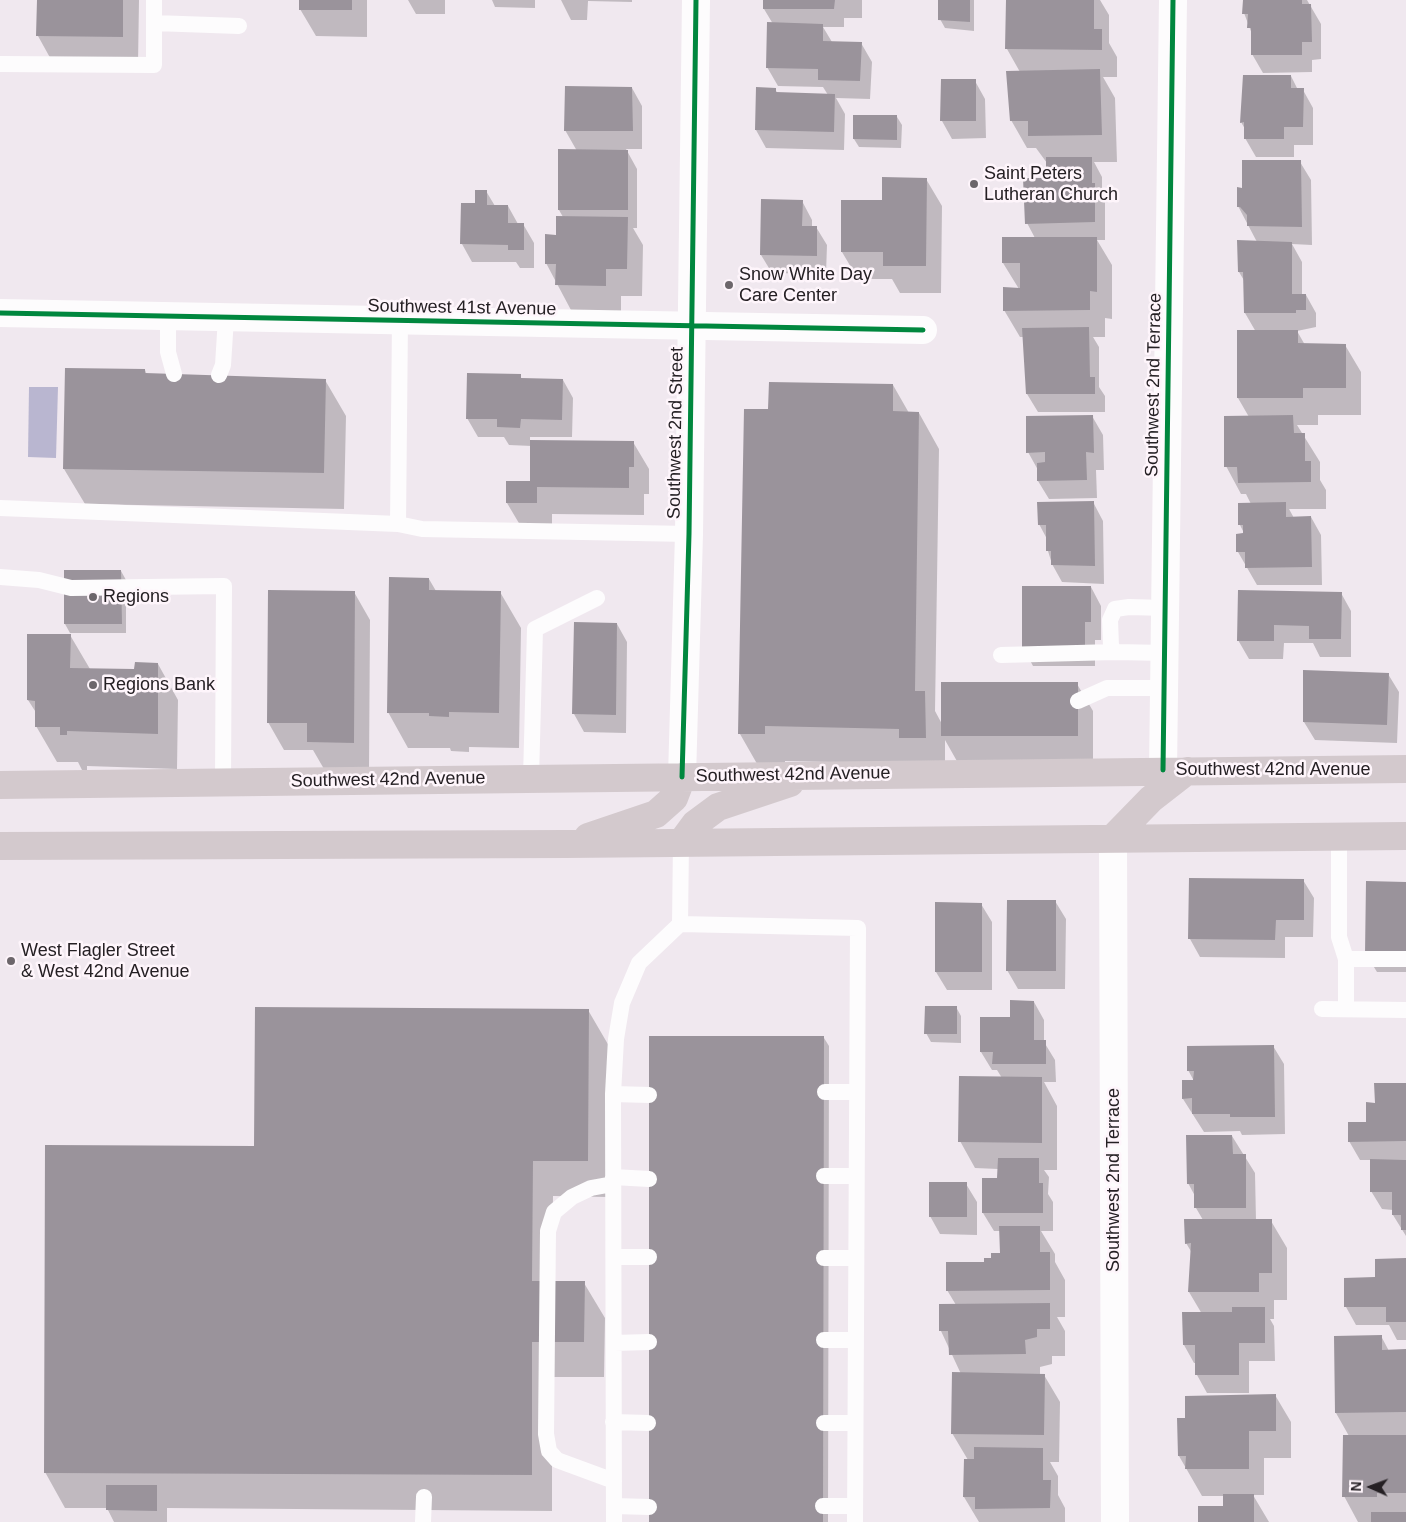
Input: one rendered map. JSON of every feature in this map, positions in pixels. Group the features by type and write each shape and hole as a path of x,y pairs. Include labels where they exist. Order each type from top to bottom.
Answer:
{"main road":[{"name":"Southwest 42nd Avenue","path":"0,785 1406,769"},
{"path":"1113,838 1175,771"},
{"path":"682,843 695,824 718,807 812,775"},
{"path":"566,844 656,814 674,798 682,777"},
{"path":"0,846 566,844 1406,836"}],"street":[{"name":"Southwest 2nd Street","path":"682,777 692,325 696,0"},
{"name":"Southwest 2nd Terrace","path":"1173,0 1164,688 1175,771"},
{"name":"Southwest 41st Avenue","path":"0,314 923,330"},
{"name":"Southwest 2nd Terrace","path":"1113,838 1114,1522"}],"lane":[{"path":"0,64 154,65 154,0"},
{"path":"154,23 238,26"},
{"path":"168,316 168,352 174,374"},
{"path":"219,376 223,365 226,318"},
{"path":"398,524 400,320"},
{"path":"0,508 398,524 422,529 688,534"},
{"path":"0,577 23,578 77,588 224,586 223,782"},
{"path":"531,778 535,629 597,598"},
{"path":"1115,652 1111,646 1110,620 1115,609 1129,607 1165,608"},
{"path":"1001,655 1115,652 1165,653"},
{"path":"1078,701 1107,688 1164,688"},
{"path":"1340,837 1339,937 1346,959 1346,1010"},
{"path":"680,924 682,843"},
{"path":"614,1522 613,1094 616,1039 622,1003 638,963 680,924 858,928 855,1514 823,1506"},
{"path":"1346,959 1406,959"},
{"path":"1322,1009 1406,1010"},
{"path":"825,1092 856,1092"},
{"path":"613,1094 649,1095"},
{"path":"824,1176 856,1176"},
{"path":"614,1481 557,1460 549,1451 546,1434 548,1231 554,1212 572,1197 613,1180 649,1179"},
{"path":"614,1257 649,1257"},
{"path":"824,1258 855,1258"},
{"path":"824,1340 855,1340"},
{"path":"614,1342 649,1342"},
{"path":"614,1422 648,1423"},
{"path":"824,1423 855,1423"},
{"path":"424,1498 424,1522"},
{"path":"614,1506 649,1507"}],"shaded area":[{"path":"29,387 58,387 56,458 28,457"}],"building":[{"path":"37,0 123,0 123,37 36,36"},
{"path":"299,0 352,0 352,10 299,10"},
{"path":"763,0 835,0 834,9 763,9"},
{"path":"938,0 970,0 970,22 938,20"},
{"path":"1006,0 1094,0 1094,29 1102,29 1102,50 1005,49"},
{"path":"1243,0 1302,0 1302,4 1311,4 1312,42 1302,42 1302,55 1251,55 1251,28 1247,28 1248,14 1242,14"},
{"path":"767,22 823,24 823,41 862,42 860,81 818,80 818,69 766,68"},
{"path":"1100,69 1102,135 1028,136 1028,121 1010,121 1006,71"},
{"path":"1243,75 1291,75 1291,88 1304,88 1303,127 1284,127 1284,139 1244,139 1244,122 1240,123"},
{"path":"941,79 976,79 976,121 940,121"},
{"path":"565,86 632,87 633,131 564,131"},
{"path":"756,87 776,88 776,92 835,94 834,132 755,130"},
{"path":"853,115 897,115 897,140 853,139"},
{"path":"558,149 628,150 628,210 558,210"},
{"path":"1046,157 1092,157 1092,183 1095,183 1095,222 1025,224 1023,178 1046,178"},
{"path":"1242,160 1301,160 1302,227 1247,226 1247,215 1240,207 1237,207 1237,187 1242,188"},
{"path":"882,177 927,178 926,266 883,266 883,252 841,252 841,200 882,200"},
{"path":"475,190 487,190 487,205 508,205 508,223 524,223 524,250 508,250 508,245 460,244 461,203 475,203"},
{"path":"761,199 803,200 802,226 817,226 817,256 760,255"},
{"path":"556,216 628,217 627,269 606,269 606,286 555,285 556,264 545,264 545,234 556,235"},
{"path":"1002,237 1097,237 1097,292 1090,291 1090,310 1003,311 1003,287 1020,288 1020,263 1002,263"},
{"path":"1237,240 1292,242 1292,294 1306,294 1306,310 1296,310 1296,313 1244,313 1243,272 1238,272"},
{"path":"1089,327 1090,377 1095,377 1095,394 1026,394 1022,328"},
{"path":"1237,330 1298,330 1298,343 1346,344 1346,388 1303,388 1303,398 1237,398"},
{"path":"65,368 145,369 145,373 326,379 324,473 63,469"},
{"path":"467,373 521,374 521,378 563,379 562,420 521,419 520,428 497,427 497,419 466,419"},
{"path":"769,382 893,384 893,411 919,412 915,691 925,691 926,738 899,738 899,729 765,726 765,734 738,734 744,409 768,409"},
{"path":"1093,415 1094,453 1086,452 1087,480 1037,481 1037,463 1045,462 1045,452 1026,453 1026,416"},
{"path":"1293,415 1294,433 1305,433 1305,461 1311,461 1311,482 1238,483 1237,467 1224,467 1224,416"},
{"path":"530,440 634,441 634,467 629,467 629,488 537,487 537,503 506,503 506,481 530,481"},
{"path":"1094,501 1095,566 1051,565 1051,551 1046,551 1046,525 1038,525 1037,502"},
{"path":"1286,502 1286,517 1311,516 1312,567 1245,568 1245,552 1236,552 1236,534 1243,533 1243,525 1238,525 1238,503"},
{"name":"Regions","path":"64,570 121,570 122,624 64,624"},
{"path":"389,577 429,578 429,590 501,591 499,713 449,712 449,717 429,716 429,713 387,713"},
{"path":"1022,586 1091,586 1091,622 1085,622 1085,648 1022,648"},
{"path":"268,590 355,591 354,743 307,742 307,723 267,723"},
{"path":"1238,590 1342,592 1341,639 1309,639 1309,626 1274,625 1274,641 1237,641"},
{"path":"574,622 617,623 616,715 572,714"},
{"name":"Regions Bank","path":"27,634 71,634 70,668 134,669 135,662 158,663 158,734 67,731 67,735 60,735 60,727 35,727 35,701 27,700"},
{"path":"1303,670 1389,673 1387,725 1303,722"},
{"path":"941,682 1078,682 1078,736 941,736"},
{"path":"1189,878 1304,879 1304,920 1276,920 1275,940 1188,939"},
{"path":"1366,881 1406,882 1406,954 1365,954"},
{"path":"1007,900 1056,900 1056,971 1006,971"},
{"path":"935,902 982,903 982,972 935,972"},
{"path":"1010,1000 1034,1001 1034,1040 1046,1040 1046,1064 992,1064 993,1052 980,1052 980,1017 1010,1017"},
{"path":"925,1006 957,1006 957,1034 924,1034"},
{"path":"255,1007 589,1009 588,1161 533,1161 532,1281 585,1281 584,1342 532,1342 532,1475 44,1473 45,1145 254,1146"},
{"path":"649,1036 824,1036 823,1522 649,1522"},
{"path":"1274,1045 1275,1117 1230,1117 1230,1114 1192,1114 1192,1098 1182,1099 1182,1080 1193,1080 1194,1071 1187,1071 1187,1046"},
{"path":"959,1076 1042,1077 1042,1143 958,1142"},
{"path":"1374,1083 1406,1083 1406,1141 1348,1142 1348,1122 1366,1122 1366,1102 1375,1103"},
{"path":"1186,1135 1232,1135 1233,1154 1246,1154 1246,1208 1194,1208 1194,1184 1187,1184"},
{"path":"998,1158 1039,1158 1039,1183 1043,1183 1043,1213 982,1213 982,1178 997,1178"},
{"path":"1370,1159 1406,1160 1406,1230 1401,1230 1401,1215 1392,1215 1392,1192 1370,1192"},
{"path":"929,1182 967,1182 967,1217 929,1217"},
{"path":"1184,1219 1272,1219 1272,1273 1259,1273 1259,1292 1188,1292 1191,1243 1185,1244"},
{"path":"999,1226 1040,1226 1040,1252 1050,1252 1050,1290 946,1291 946,1262 984,1262 984,1258 991,1258 991,1253 1000,1253"},
{"path":"1406,1258 1406,1322 1386,1322 1386,1307 1344,1307 1344,1278 1375,1277 1375,1259"},
{"path":"1050,1303 1050,1329 1037,1329 1037,1337 1025,1340 1026,1354 949,1355 948,1331 939,1331 939,1304"},
{"path":"1232,1307 1265,1307 1265,1343 1239,1343 1239,1375 1195,1375 1195,1345 1183,1345 1182,1312 1232,1312"},
{"path":"1382,1335 1382,1350 1406,1349 1406,1412 1335,1413 1334,1336"},
{"path":"952,1372 1045,1374 1044,1435 951,1434"},
{"path":"1276,1394 1276,1431 1249,1431 1249,1469 1185,1469 1186,1456 1178,1456 1177,1418 1185,1418 1185,1396"},
{"path":"1343,1435 1406,1435 1406,1493 1377,1493 1377,1497 1342,1497"},
{"path":"974,1447 1043,1448 1043,1480 1051,1480 1050,1508 975,1509 975,1497 963,1497 964,1459 974,1459"},
{"path":"106,1485 157,1485 157,1511 106,1510"},
{"path":"1223,1494 1254,1494 1254,1522 1198,1522 1198,1506 1223,1506"},
{"path":"1371,1512 1406,1512 1406,1522 1371,1522"}],"cycle path":[{"path":"682,777 689,534 696,0"},
{"path":"1163,770 1173,0"},
{"path":"0,313 923,330"}],"place":[{"name":"Saint Peters Lutheran Church","path":"974,184"},
{"name":"Snow White Day Care Center","path":"729,285"},
{"name":"Regions","path":"93,597"},
{"name":"Regions Bank","path":"93,685"},
{"name":"West Flagler Street & West 42nd Avenue","path":"11,961"}]}
